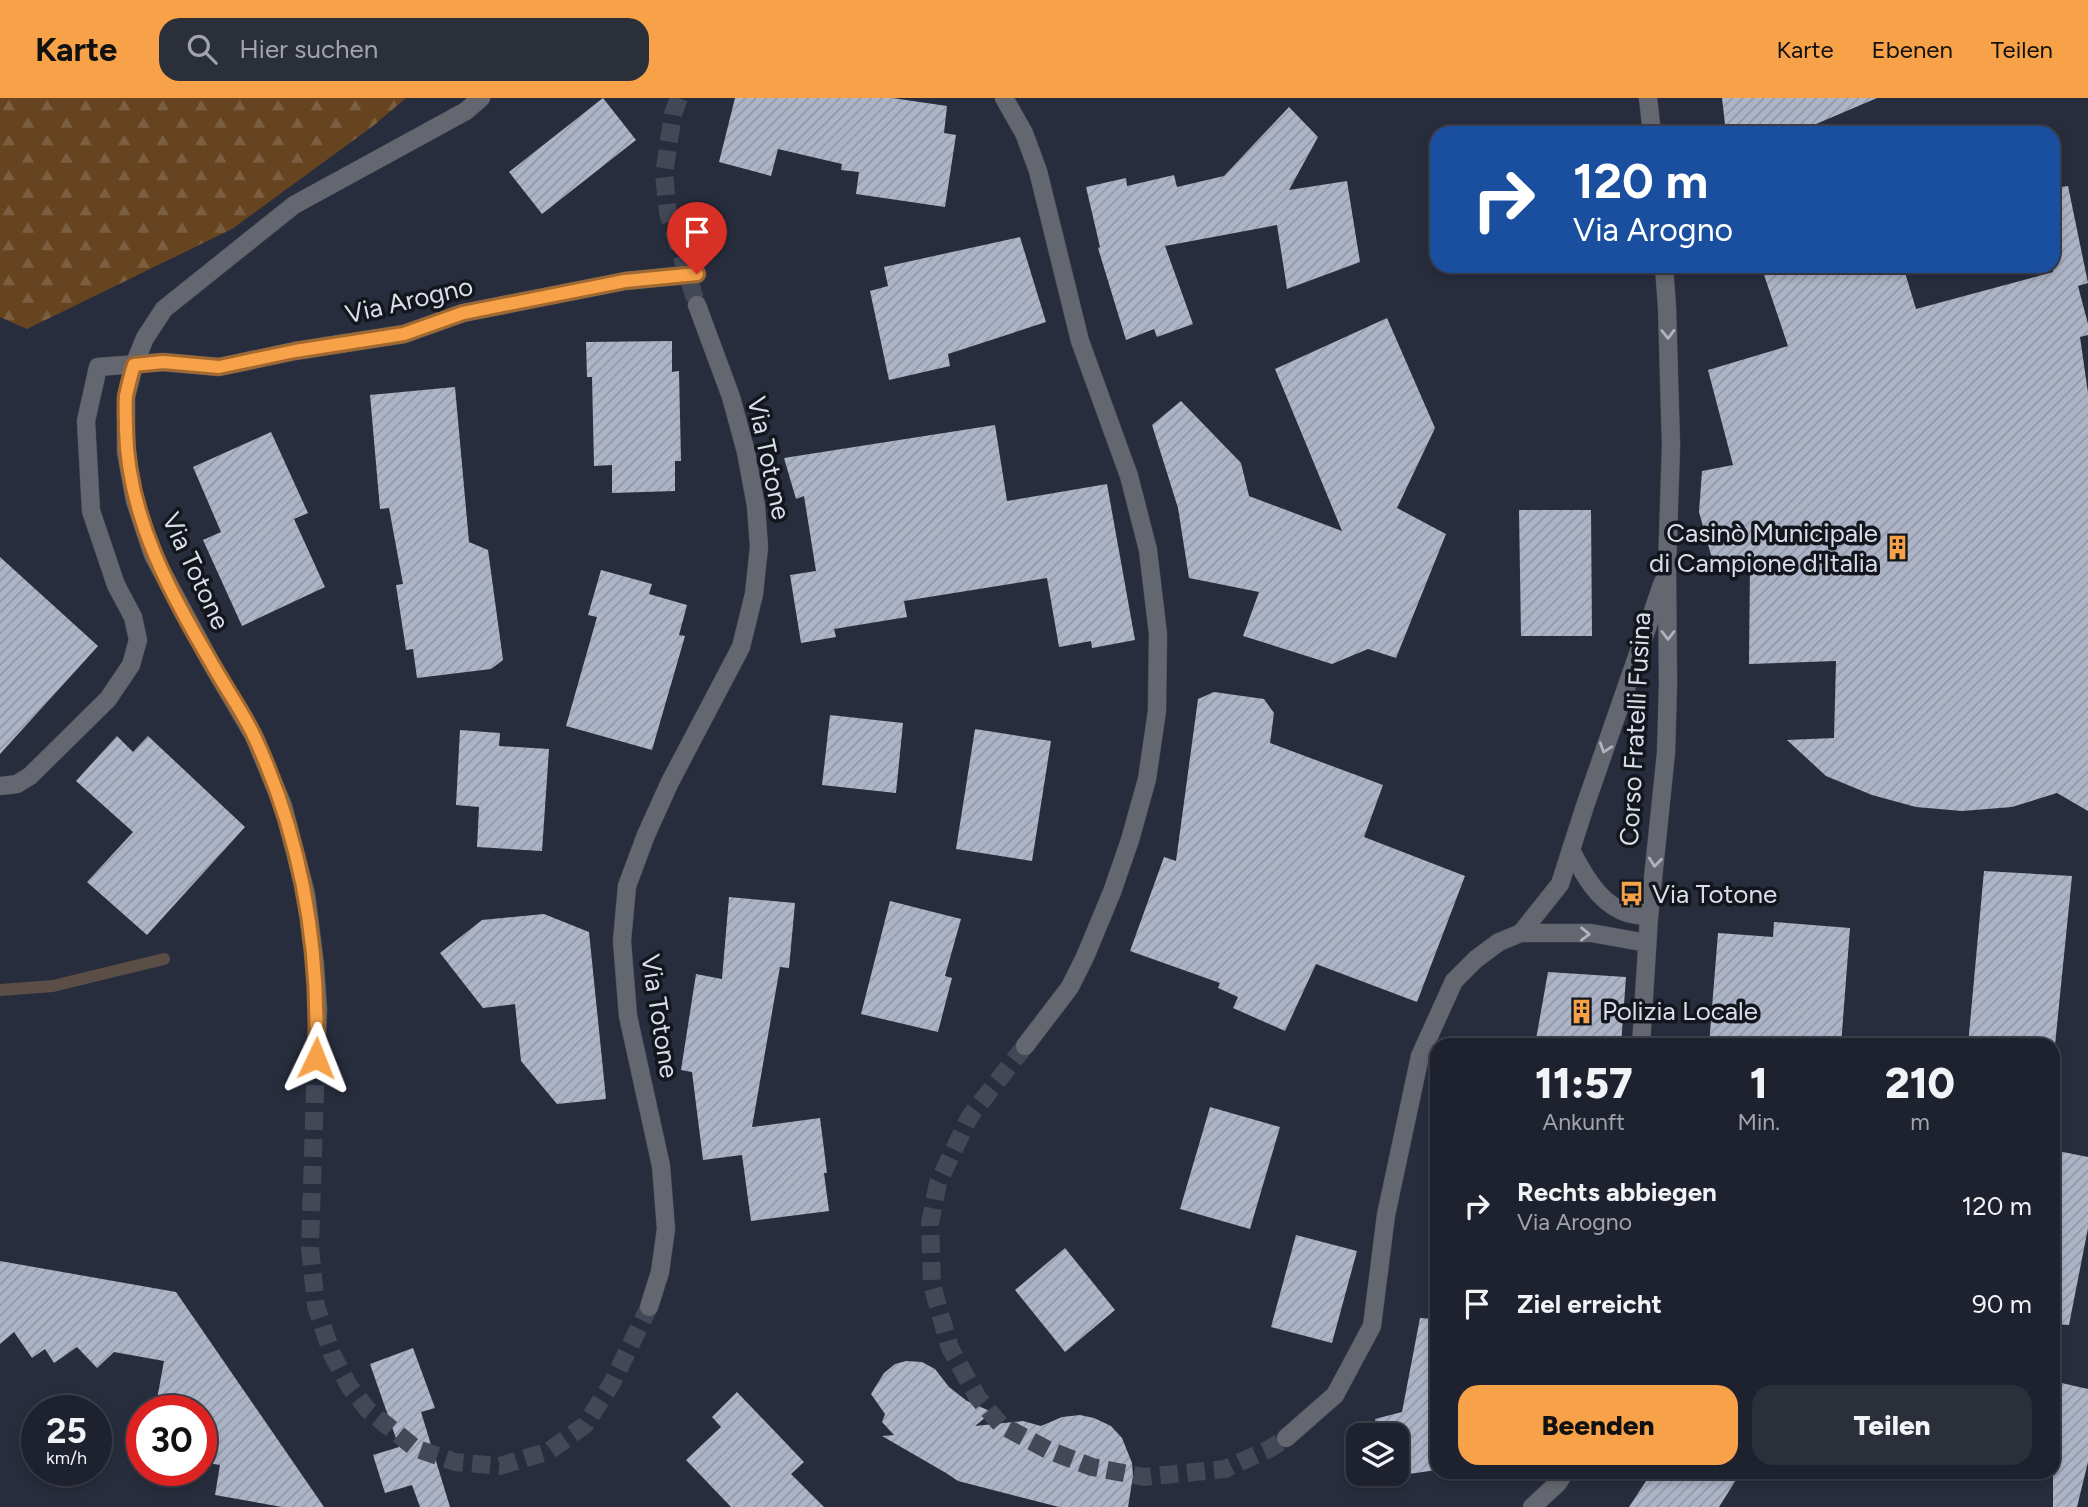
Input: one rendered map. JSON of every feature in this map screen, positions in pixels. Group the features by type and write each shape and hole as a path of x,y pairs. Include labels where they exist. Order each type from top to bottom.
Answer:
{"street":[{"name":"Via Totone","path":"316,1058 316,965 306,894 283,806 254,737 153,555 135,500 126,452 126,397 134,365 145,338 164,309 294,205 466,111 481,98"},
{"path":"1004,98 1024,133 1038,171 1080,341 1129,476 1148,550 1158,634 1157,711 1147,779 1130,840 1112,892 1070,987 1025,1046"},
{"path":"1648,98 1651,126"},
{"name":"Corso Fratelli Fusina","path":"1641,1038 1647,943 1666,752 1671,446 1665,273"},
{"name":"Via Arogno","path":"0,786 17,784 30,776 108,699 131,665 138,640 133,617 116,584 91,511 86,421 98,367 163,362 219,367 295,351 404,334 463,313 625,281 697,274"},
{"name":"Via Totone","path":"649,1307 660,1272 666,1229 661,1166 628,1016 622,941 627,886 670,782 741,647 754,594 759,547 756,506 746,452 731,397 696,305"},
{"path":"1521,933 1560,884 1668,568"},
{"path":"1572,850 1585,876 1601,897 1621,911 1650,917"},
{"path":"1286,1438 1335,1395 1372,1326 1386,1215 1420,1056 1454,981 1476,959 1499,942 1521,933 1591,933 1647,943"},
{"path":"1532,1507 1561,1479"}],"green space":[{"path":"0,98 406,98 373,126 232,229 27,329 0,317"}],"building":[{"path":"603,98 636,140 542,214 509,172"},
{"path":"735,98 892,98 947,106 944,133 956,135 945,207 856,194 859,172 841,170 842,164 778,149 771,176 719,162"},
{"path":"1722,98 1877,98 1811,126 1725,126"},
{"path":"1289,107 1318,137 1289,190 1347,181 1360,262 1287,289 1277,225 1165,246 1193,324 1157,337 1154,329 1126,340 1098,248 1100,247 1086,187 1126,178 1127,186 1174,175 1177,187 1224,176"},
{"name":"Casinò Municipale di Campione d'Italia","path":"2068,186 2088,283 2078,286 2088,324 2088,335 2080,337 2088,393 2088,811 2057,793 2012,807 1962,811 1916,807 1872,795 1826,776 1787,740 1834,738 1836,661 1749,664 1750,565 1715,569 1699,512 1702,471 1733,465 1708,370 1788,346 1763,273 1905,273 1916,309 2049,273 2060,273 2060,187"},
{"path":"1020,237 1046,322 948,354 950,366 889,380 870,291 888,286 884,267"},
{"path":"1387,318 1435,428 1397,508 1446,534 1396,658 1368,649 1332,664 1243,636 1259,592 1189,578 1178,508 1152,425 1181,401 1241,463 1249,496 1342,531 1275,369"},
{"path":"672,341 672,372 679,371 681,461 675,461 675,491 612,493 612,465 594,466 592,377 587,377 586,342"},
{"path":"455,387 469,542 488,550 503,660 491,669 417,678 413,649 406,650 396,585 403,584 389,508 380,509 370,395"},
{"path":"995,425 1007,501 1107,484 1135,640 1092,648 1091,641 1059,647 1047,578 904,601 907,617 834,629 836,637 801,643 790,575 816,571 804,496 796,499 784,458"},
{"path":"271,432 308,513 294,519 325,587 242,626 203,540 221,532 193,467"},
{"path":"1519,510 1591,510 1592,636 1521,636"},
{"path":"0,557 98,646 0,754"},
{"path":"601,570 652,584 649,594 687,605 679,635 685,636 652,750 566,726 597,617 588,615"},
{"path":"1214,692 1264,699 1274,713 1270,743 1383,785 1364,837 1465,876 1417,1002 1316,964 1285,1031 1233,1008 1238,997 1218,988 1220,983 1130,951 1164,857 1176,861 1198,699"},
{"path":"830,715 903,723 896,793 822,785"},
{"path":"975,729 1051,741 1032,861 956,849"},
{"path":"460,730 500,733 499,746 549,749 542,851 477,847 479,807 456,805"},
{"path":"117,736 133,752 148,736 245,827 147,935 87,882 133,832 76,781"},
{"path":"1984,871 2072,876 2056,1038 1969,1038"},
{"path":"729,897 795,903 789,968 780,967 752,1127 820,1118 829,1211 751,1221 742,1155 703,1160 692,1072 681,1070 696,974 722,979"},
{"path":"890,901 961,919 945,976 952,978 938,1032 861,1014"},
{"path":"544,914 589,932 606,1099 557,1104 521,1061 515,1004 483,1008 440,953 482,920"},
{"path":"1774,922 1850,928 1842,1038 1710,1038 1718,933 1773,937"},
{"name":"Polizia Locale","path":"1548,972 1626,977 1622,1038 1536,1038"},
{"path":"1210,1107 1280,1127 1250,1229 1180,1209"},
{"path":"2060,1151 2088,1157 2088,1228 2069,1325 2060,1324"},
{"path":"1296,1235 1357,1251 1332,1343 1271,1327"},
{"path":"1065,1248 1115,1310 1065,1352 1015,1290"},
{"path":"0,1261 176,1292 324,1507 282,1507 215,1495 220,1465 217,1465 217,1395 158,1395 164,1361 114,1352 97,1368 77,1347 54,1363 45,1349 32,1358 14,1332 0,1344"},
{"path":"1420,1318 1430,1319 1430,1471 1409,1474 1409,1423 1376,1423 1375,1419 1402,1412"},
{"path":"413,1348 435,1408 421,1412 450,1507 420,1507 412,1485 385,1493 373,1455 399,1447 370,1364"},
{"path":"906,1361 922,1362 935,1369 949,1387 967,1401 992,1412 975,1426 1023,1421 1041,1426 1062,1417 1080,1415 1111,1426 1122,1438 1132,1463 1133,1476 1128,1507 1059,1507 958,1481 882,1436 894,1435 882,1422 885,1414 871,1394 884,1373 895,1364"},
{"path":"2060,1383 2088,1389 2088,1462 2077,1507 2053,1507 2053,1479 2060,1479"},
{"path":"737,1392 804,1462 791,1474 824,1507 731,1507 686,1460 721,1427 712,1417"},
{"path":"1647,1479 1737,1479 1719,1507 1629,1507"}],"waterway":[{"path":"0,990 53,986 164,959"}],"tunnel":[{"path":"679,98 673,114 664,174 668,213 697,305"},
{"path":"1025,1046 970,1116 938,1183 930,1223 932,1285 950,1348 978,1398 1001,1425 1048,1450 1092,1467 1144,1477 1225,1469 1271,1448 1286,1438"},
{"path":"316,1058 310,1248 316,1306 332,1354 349,1386 368,1410 415,1448 455,1462 500,1466 549,1451 585,1425 612,1383 649,1307"}],"place":[{"name":"Casinò Municipale di Campione d'Italia","path":"1898,548"},
{"name":"Via Totone","path":"1632,894"},
{"name":"Polizia Locale","path":"1582,1011"}],"route":[{"path":"316,1058 316,965 306,894 283,806 254,737 153,555 135,500 126,452 126,397 134,365 163,362 219,367 295,351 404,334 463,313 625,281 697,274"}]}
